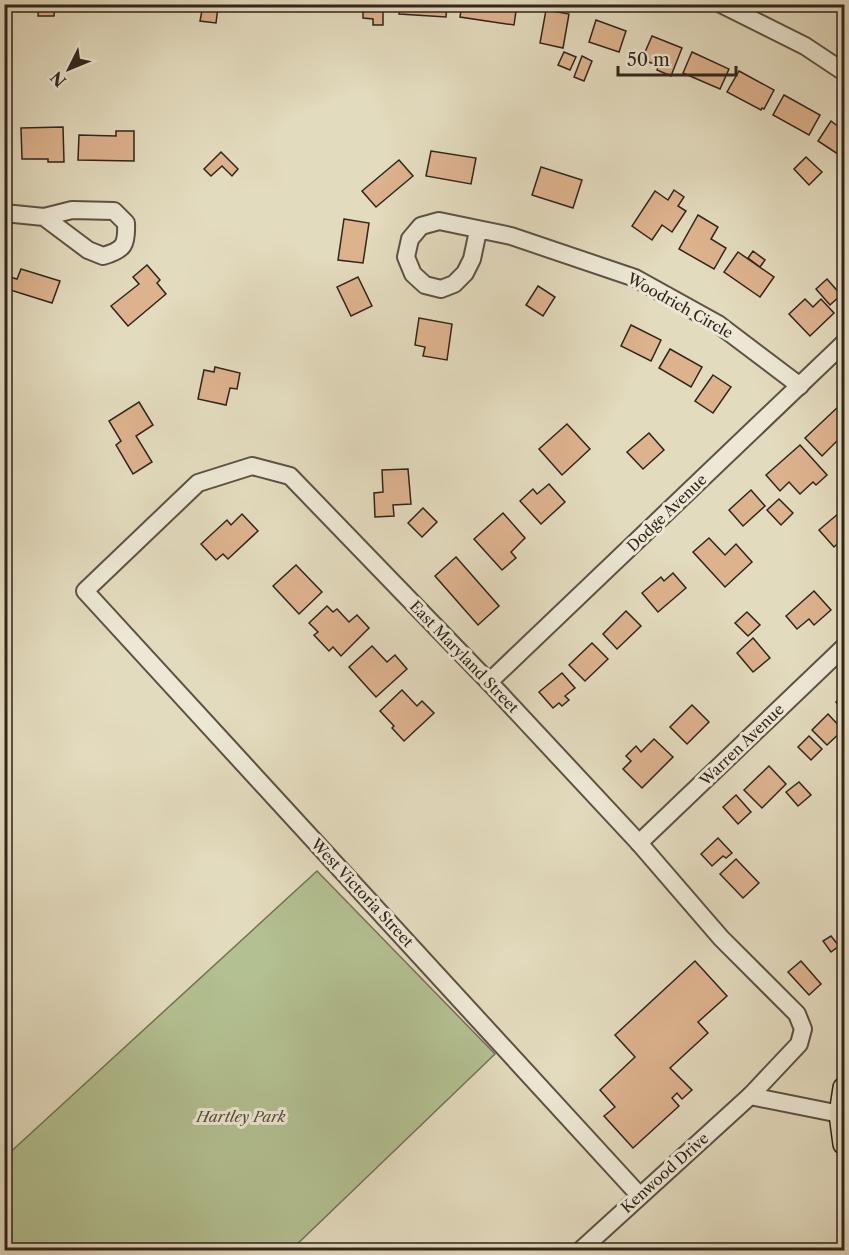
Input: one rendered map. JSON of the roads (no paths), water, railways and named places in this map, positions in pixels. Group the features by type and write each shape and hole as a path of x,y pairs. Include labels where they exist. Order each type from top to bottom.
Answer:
{"main road":[{"path":"844,1088 840,1114 844,1144"}],"street":[{"path":"721,4 805,46 844,72"},
{"path":"4,213 44,217"},
{"name":"Woodrich Circle","path":"478,231 472,259 465,273 454,284 441,289 425,285 413,273 406,257 410,239 421,226 439,221 478,231 511,236 635,278 718,324 800,386"},
{"name":"Dodge Avenue","path":"489,682 844,343"},
{"name":"East Maryland Street","path":"85,591 198,483 252,466 290,476 489,682 639,843 721,938 797,1014 803,1029"},
{"name":"West Victoria Street","path":"85,591 640,1196"},
{"name":"Warren Avenue","path":"639,843 844,647"},
{"name":"Kenwood Drive","path":"581,1251 750,1096 799,1044 803,1029"},
{"path":"750,1096 840,1114"}],"park label":[{"name":"Hartley Park","path":"241,1117"}]}
